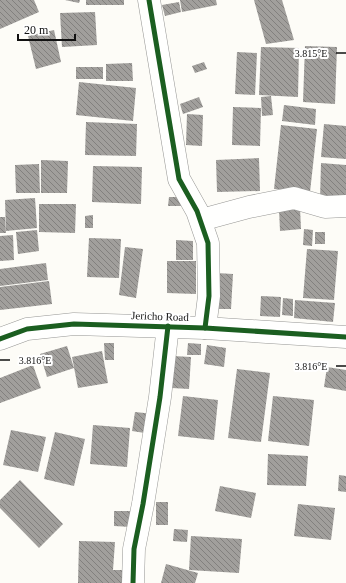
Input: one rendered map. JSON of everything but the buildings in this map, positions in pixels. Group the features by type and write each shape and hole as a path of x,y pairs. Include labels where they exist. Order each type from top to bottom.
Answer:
{"street":[{"path":"149,0 179,179 198,211 208,243 208,296 205,328"},
{"path":"201,220 249,207 294,198 325,207 346,206"},
{"name":"Jericho Road","path":"0,339 27,330 74,324 168,326 346,337"},
{"path":"133,583 134,549 143,504 156,420 168,326"}],"cycle path":[{"path":"149,0 179,179 197,211 208,243 209,296 205,328"},
{"path":"0,339 27,329 74,324 205,328 346,337"},
{"path":"133,583 134,549 143,504 160,397 168,326"}]}
